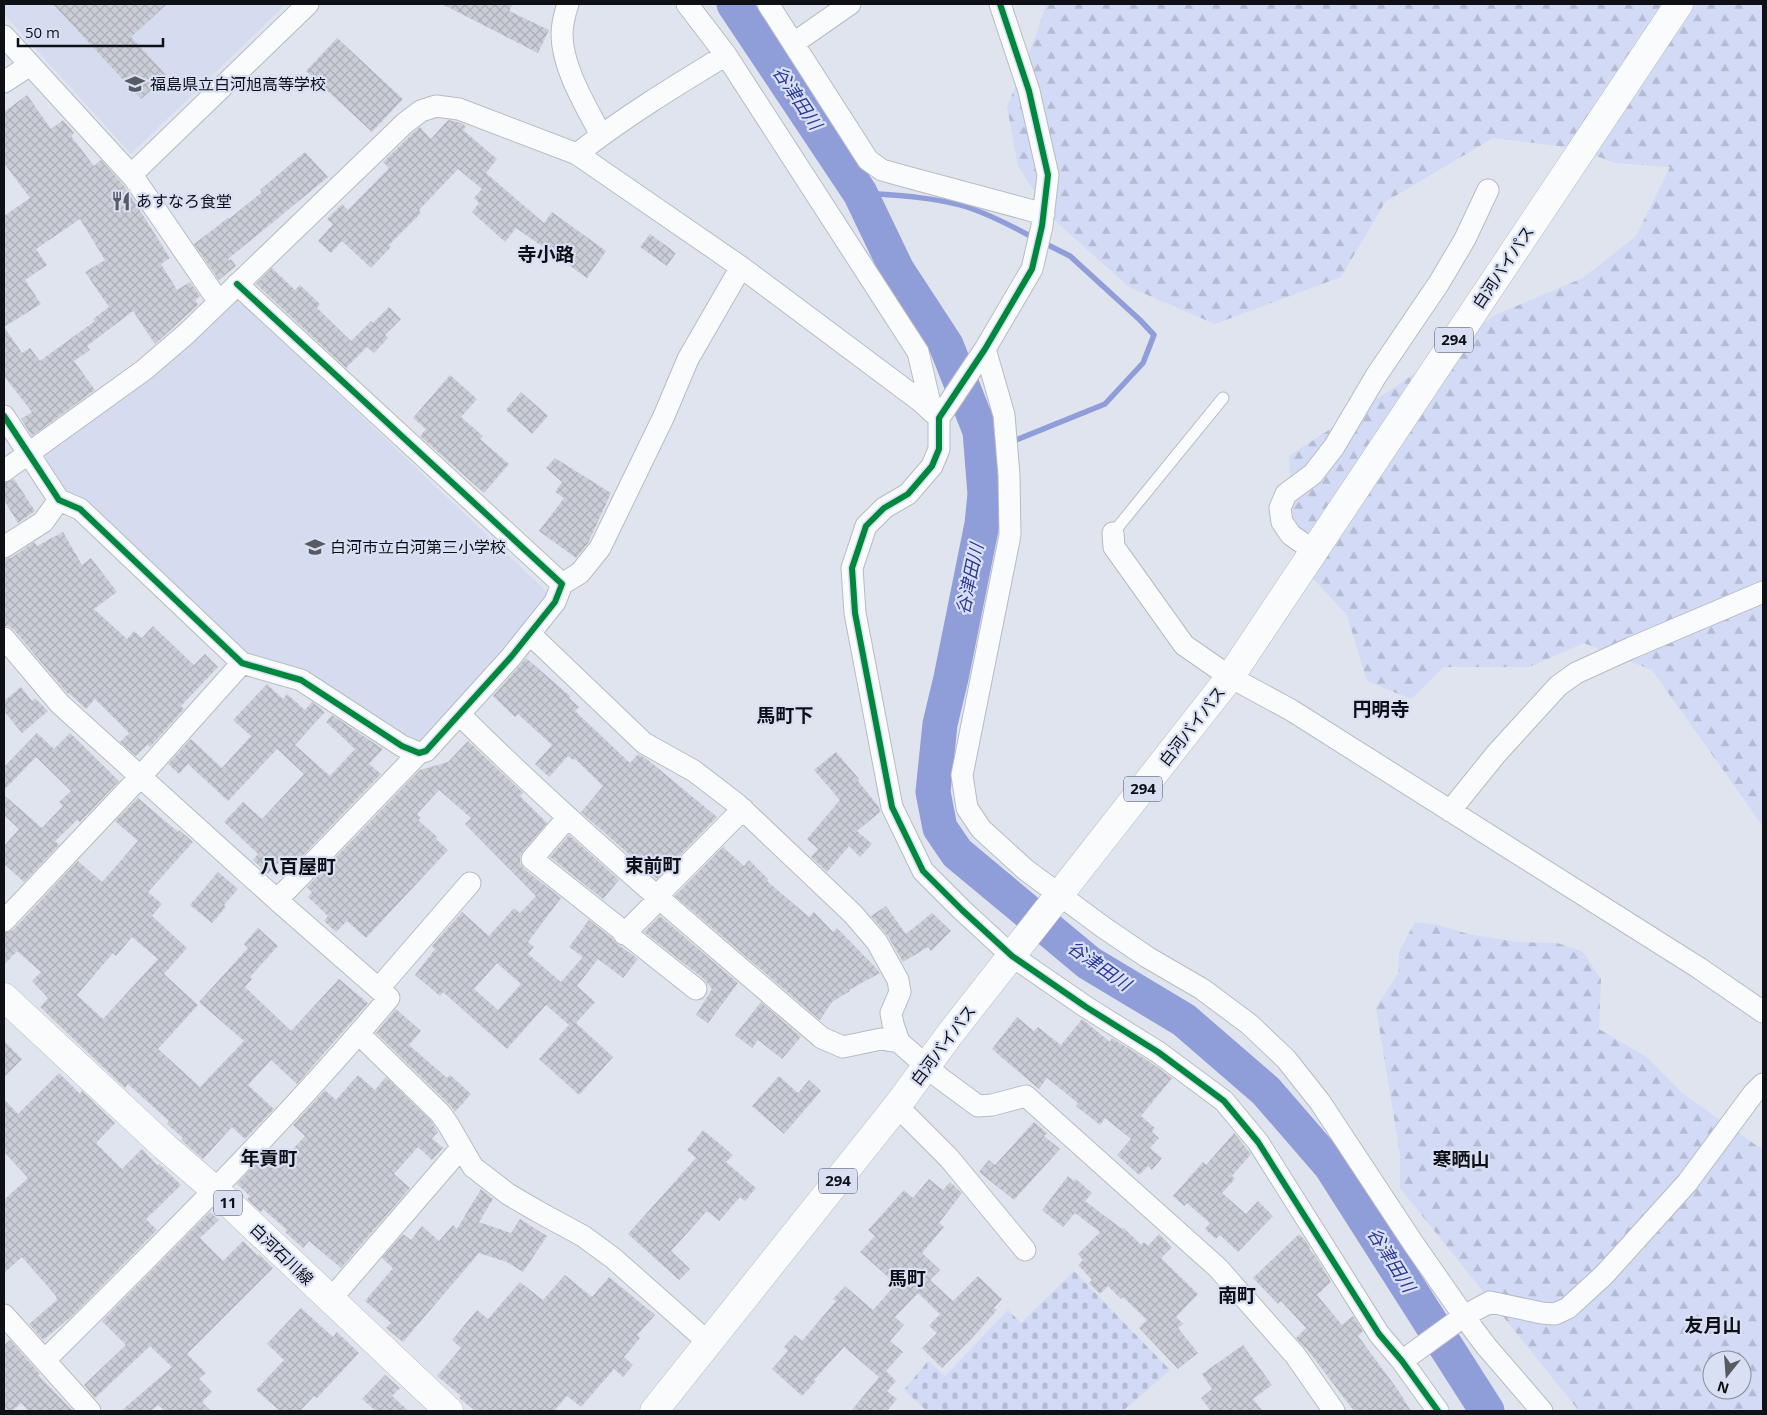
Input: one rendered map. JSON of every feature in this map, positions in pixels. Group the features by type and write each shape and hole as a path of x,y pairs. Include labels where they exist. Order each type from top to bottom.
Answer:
{"main road":[{"name":"白河バイパス","path":"654,1411 897,1106 926,1066 1230,677 1679,4"},
{"name":"白河石川線","path":"4,998 165,1147 215,1190 449,1411"}],"street":[{"path":"131,175 308,4"},
{"path":"687,4 726,55 918,352 935,415 939,448 932,466 908,494 884,508 866,526 852,568 855,613 892,808 924,871 962,910 1086,1007 1158,1052 1224,1101 1258,1142 1379,1334 1402,1361 1438,1411"},
{"path":"768,4 868,160 882,170 1043,220"},
{"path":"794,43 850,4"},
{"path":"935,415 985,349 1032,269 1043,220 1048,175 1028,90 1000,4"},
{"path":"561,6 566,63 600,135"},
{"path":"4,36 131,175 219,302"},
{"path":"577,154 600,135 726,55"},
{"path":"4,82 30,65"},
{"path":"4,471 144,370 186,334 405,123 420,111 436,106 459,109 577,154 741,267 876,366 935,415"},
{"path":"1314,551 1291,535 1282,522 1280,508 1286,494 1313,474 1334,447 1376,376 1439,283 1465,239 1488,190"},
{"path":"277,900 418,753 426,751 460,715 512,657 555,602 562,584 580,573 600,548 664,416 688,359 741,267"},
{"path":"237,284 562,584"},
{"path":"985,349 1004,415 1009,474 1010,535 962,775 967,808 981,829 1058,898 1147,957 1202,989 1249,1024 1286,1059 1320,1102 1408,1235 1460,1320 1486,1346 1542,1411"},
{"path":"4,416 59,500 80,509 242,663 301,680 402,746 418,753"},
{"path":"4,547 44,522 59,500"},
{"path":"1113,533 1114,547 1184,645 1230,677 1291,710 1699,968 1763,1012"},
{"path":"1450,811 1536,708 1576,673 1763,592"},
{"path":"530,634 644,743 694,771 743,809 853,914 877,942 898,980 900,992 891,1013 892,1024 899,1042 926,1066 978,1106 992,1106 1026,1096 1218,1268 1295,1355 1334,1411"},
{"path":"4,638 60,704 277,900 390,998 215,1190 45,1360"},
{"path":"4,920 141,776 242,663"},
{"path":"460,715 519,773 658,898 822,1038 843,1046 881,1039 899,1042"},
{"path":"624,934 743,809"},
{"path":"568,817 532,859 624,934 696,989"},
{"path":"379,988 470,883"},
{"path":"359,1034 440,1113 473,1167 508,1194 583,1236 613,1258 708,1343"},
{"path":"1402,1361 1460,1320 1490,1302 1542,1313 1555,1314 1568,1308 1604,1275 1687,1183 1753,1094 1763,1084"},
{"path":"897,1106 949,1158 1026,1250"},
{"path":"330,1300 461,1148"},
{"path":"4,1315 90,1411"}],"lane":[{"path":"1113,533 1224,398"}],"shaded area":[{"name":"福島県立白河旭高等学校","path":"4,4 286,4 131,154 4,14"},
{"name":"白河市立白河第三小学校","path":"237,298 549,594 421,744 306,672 248,654 56,489 38,459 147,381"}],"green space":[{"path":"1046,4 1763,4 1763,826 1652,670 1584,643 1529,667 1444,667 1411,699 1367,681 1347,615 1296,560 1289,456 1398,385 1495,315 1583,278 1636,236 1670,167 1615,163 1575,148 1493,138 1385,202 1341,277 1215,324 1129,287 1052,218 1018,166 1007,107 1037,33"},
{"path":"1415,922 1438,925 1468,934 1517,942 1557,943 1582,951 1601,979 1599,1029 1648,1058 1682,1093 1757,1146 1763,1148 1763,1411 1579,1411 1400,1188 1400,1154 1376,1008 1398,973 1399,952"},
{"path":"1074,1271 1170,1370 1123,1411 927,1411 904,1390 928,1361 945,1376 1008,1310 1021,1323"}],"building":[{"path":"53,4 167,4 131,37 167,76 141,99"},
{"path":"442,4 513,4 509,11 549,30 538,53"},
{"path":"337,38 403,99 372,132 306,71"},
{"path":"27,95 51,129 63,120 74,133 71,136 94,166 101,160 125,187 170,258 161,264 177,290 190,282 200,296 195,300 198,305 155,344 133,311 87,346 90,350 74,361 95,390 32,436 21,419 32,412 4,376 4,327 4,216 30,198 4,163 4,112","holes":["80,219 105,260 85,272 109,307 93,319 95,321 40,361 30,348 22,353 4,327 41,304 25,280 47,265 36,249"]},
{"path":"448,120 462,123 466,127 463,130 497,159 486,173 544,223 552,212 606,251 587,278 516,228 505,242 472,212 479,203 474,198 482,189 458,169 419,210 421,213 389,245 391,247 371,268 342,241 331,253 318,241 333,224 327,219 342,204 348,210 389,168 383,162 413,133 420,127 431,139"},
{"path":"305,152 328,177 228,259 229,261 231,259 236,266 219,280 194,244 262,192 260,190"},
{"path":"650,234 676,253 667,266 640,247"},
{"path":"272,268 295,290 300,285 320,304 317,308 351,341 371,321 373,323 389,307 401,319 385,335 388,338 374,353 367,347 346,368 256,284"},
{"path":"450,375 477,399 461,417 483,436 480,439 509,464 484,493 420,436 426,429 413,418"},
{"path":"521,392 548,416 532,434 506,410"},
{"path":"555,458 611,493 588,543 576,558 539,531 564,498 555,492 562,482 546,468"},
{"path":"14,479 35,511 18,523 4,500 4,483"},
{"path":"63,532 82,565 91,558 117,592 94,609 127,639 134,631 142,638 153,626 194,665 205,654 218,667 181,706 184,709 150,747 147,745 136,756 120,742 129,733 95,699 86,709 68,694 14,630 9,626 4,626 4,559 11,558 34,542 37,546"},
{"path":"526,658 571,697 569,698 579,707 575,711 630,763 638,754 648,760 717,817 657,879 581,812 603,786 575,759 573,760 568,756 549,777 535,764 552,745 518,714 515,717 493,696"},
{"path":"267,684 283,699 287,694 305,710 312,702 325,712 295,745 330,776 355,749 326,722 332,715 383,749 369,764 381,774 290,869 281,860 268,874 253,860 258,854 224,822 243,802 262,819 304,774 277,749 228,801 188,764 179,774 168,764 191,739 222,768 251,736 233,720"},
{"path":"21,687 32,701 35,698 48,711 22,733 4,711 4,701"},
{"path":"37,733 54,749 70,733 119,781 80,822 77,820 55,841 59,845 24,882 4,864 4,846 19,829 4,815 4,795 42,828 63,806 59,802 71,791 36,757 4,790 4,767"},
{"path":"468,741 523,793 520,796 547,823 523,851 520,856 520,863 524,869 561,898 528,942 534,947 528,954 561,982 583,957 569,947 589,920 638,959 623,978 598,959 577,986 595,1002 576,1023 613,1057 579,1095 539,1059 569,1025 546,1005 507,1049 443,992 440,996 415,975 435,949 432,946 462,912 489,936 514,908 520,913 536,896 465,824 471,818 439,790 417,814 421,818 418,820 448,850 366,938 347,921 336,932 324,921 328,916 308,897 312,892 307,887 420,770 448,762","holes":["497,963 521,984 498,1010 474,989"]},
{"path":"836,752 859,779 858,781 879,807 880,812 857,831 872,844 860,857 849,846 827,872 811,857 818,849 807,839 840,800 814,770"},
{"path":"138,798 178,832 179,830 193,842 148,892 162,904 152,916 187,948 164,974 198,1005 158,1049 200,1087 244,1041 199,1002 248,948 244,944 258,928 278,946 250,977 252,979 245,987 291,1031 339,979 368,1003 297,1084 271,1060 248,1085 274,1109 245,1139 232,1127 203,1159 181,1140 183,1138 167,1124 169,1121 128,1084 125,1088 40,1007 48,998 32,981 41,972 17,951 4,965 4,933 13,930 78,861 102,882 138,841 115,821","holes":["132,937 158,959 103,1019 77,995 113,953 116,956"]},
{"path":"569,835 619,880 603,899 550,857"},
{"path":"723,847 744,866 749,860 768,879 767,881 809,917 814,912 833,932 837,928 880,973 832,1002 820,1020 675,896"},
{"path":"218,872 238,889 212,923 190,905"},
{"path":"886,906 906,934 932,913 951,931 931,951 928,947 903,962 888,936 871,916"},
{"path":"660,916 738,983 708,1023 696,1015 712,989 704,979 644,932"},
{"path":"761,1002 801,1037 782,1059 758,1040 752,1048 735,1035"},
{"path":"396,1009 421,1031 409,1045 447,1078 450,1075 471,1094 455,1112 376,1033"},
{"path":"1017,1017 1034,1031 1038,1027 1061,1045 1082,1019 1110,1042 1112,1038 1172,1078 1141,1116 1155,1128 1152,1132 1159,1138 1150,1148 1162,1158 1152,1170 1148,1166 1139,1175 1117,1155 1131,1139 1105,1118 1100,1125 1076,1106 1078,1103 1047,1078 1039,1089 992,1049"},
{"path":"4,1041 22,1059 4,1077"},
{"path":"59,1073 80,1094 82,1091 115,1123 96,1143 122,1169 142,1149 157,1165 159,1164 181,1185 146,1219 157,1230 71,1317 43,1340 29,1324 57,1300 56,1296 22,1257 4,1273 4,1200 28,1178 4,1152 4,1099 18,1114"},
{"path":"358,1075 375,1090 386,1077 431,1121 438,1132 432,1138 443,1148 432,1160 418,1147 394,1174 410,1188 341,1268 309,1241 303,1248 285,1232 287,1230 263,1209 261,1212 247,1199 250,1196 237,1184 266,1153 279,1164 305,1136 293,1125 325,1090 336,1100"},
{"path":"779,1076 798,1093 809,1080 821,1091 784,1134 752,1106"},
{"path":"1034,1122 1047,1133 1044,1136 1060,1149 1014,1200 979,1172 989,1160 995,1165"},
{"path":"703,1130 733,1155 726,1162 756,1188 745,1201 740,1197 719,1221 707,1211 671,1251 690,1269 679,1280 628,1234 696,1158 687,1150"},
{"path":"1234,1133 1251,1154 1232,1176 1235,1179 1222,1193 1246,1214 1258,1201 1273,1216 1238,1252 1220,1235 1216,1239 1205,1229 1210,1223 1187,1203 1184,1206 1173,1196 1203,1162 1206,1165"},
{"path":"1068,1176 1074,1181 1076,1179 1092,1193 1085,1201 1122,1229 1124,1228 1141,1245 1144,1242 1148,1246 1159,1234 1172,1247 1161,1258 1198,1294 1176,1317 1183,1324 1178,1328 1198,1353 1178,1369 1139,1328 1147,1320 1123,1297 1121,1299 1108,1286 1100,1294 1089,1283 1092,1280 1078,1265 1083,1260 1078,1254 1100,1232 1075,1213 1063,1227 1042,1210"},
{"path":"929,1179 943,1190 950,1182 962,1193 939,1223 944,1227 922,1253 940,1270 930,1280 953,1301 978,1276 1002,1299 994,1308 997,1310 942,1368 922,1348 937,1333 929,1326 940,1314 918,1293 895,1317 904,1325 890,1341 903,1352 886,1371 896,1381 887,1391 897,1399 887,1411 851,1411 879,1377 844,1347 802,1396 772,1369 788,1351 784,1347 795,1335 802,1341 836,1301 833,1299 845,1286 873,1310 896,1284 860,1252 875,1236 868,1230 904,1190 913,1198"},
{"path":"481,1189 493,1199 479,1222 511,1233 520,1219 547,1236 523,1272 507,1262 479,1253 403,1342 386,1328 391,1323 365,1301 393,1268 382,1258 403,1234 411,1240 422,1226 439,1241 453,1225 457,1229"},
{"path":"210,1212 219,1220 200,1238 223,1261 243,1241 273,1268 187,1354 206,1373 199,1379 212,1392 202,1402 211,1411 165,1411 158,1405 151,1411 121,1411 172,1367 150,1346 95,1398 84,1385 126,1345 102,1321"},
{"path":"1299,1234 1306,1241 1309,1249 1331,1282 1317,1295 1342,1325 1353,1316 1363,1331 1358,1336 1398,1390 1411,1411 1354,1411 1310,1353 1296,1338 1306,1328 1281,1301 1278,1304 1253,1278"},
{"path":"565,1275 592,1297 609,1277 655,1315 637,1335 640,1338 624,1357 633,1365 623,1377 614,1369 581,1407 567,1396 554,1411 475,1411 459,1398 461,1396 437,1376 461,1348 452,1340 477,1310 488,1319 520,1282 543,1300"},
{"path":"301,1308 333,1337 337,1332 359,1353 317,1398 314,1396 300,1411 280,1411 256,1390 284,1360 267,1344"},
{"path":"10,1340 40,1374 38,1375 73,1411 29,1411 21,1403 12,1411 4,1411 4,1345"},
{"path":"1243,1345 1272,1385 1253,1399 1263,1411 1211,1411 1201,1398 1212,1389 1202,1374"},
{"path":"385,1375 400,1388 392,1396 409,1411 376,1411 362,1399"}],"waterway":[{"name":"谷津田川","path":"734,4 860,193 897,270 946,345 980,431 985,494 982,524 940,724 933,792 940,828 957,853 1089,963 1184,1020 1266,1091 1331,1166 1487,1411"},
{"name":"谷津田川","path":"860,193 914,197 967,207 993,217 1034,238"},
{"name":"谷津田川","path":"1011,442 1105,404 1143,363 1154,335 1070,256 1042,242"},
{"name":"谷津田川","path":"982,447 1002,443"}],"cycle path":[{"path":"1000,4 1029,91 1048,175 1042,226 1032,269 985,349 939,418 939,449 932,466 908,494 884,508 866,526 852,568 855,613 892,807 923,871 1012,956 1086,1007 1158,1052 1224,1101 1258,1142 1379,1334 1402,1361 1438,1411"},
{"path":"4,416 59,500 80,509 242,663 301,680 402,746 419,753 426,751 511,657 555,602 562,584 237,284"}],"place":[{"name":"福島県立白河旭高等学校","path":"135,84"},
{"name":"あすなろ食堂","path":"121,201"},
{"name":"白河市立白河第三小学校","path":"315,547"}],"district":[{"name":"寺小路","path":"546,254"},
{"name":"円明寺","path":"1381,709"},
{"name":"馬町下","path":"785,715"},
{"name":"束前町","path":"653,865"},
{"name":"八百屋町","path":"298,866"},
{"name":"年貢町","path":"269,1158"},
{"name":"寒晒山","path":"1461,1159"},
{"name":"馬町","path":"907,1278"},
{"name":"南町","path":"1237,1295"},
{"name":"友月山","path":"1713,1325"}]}
